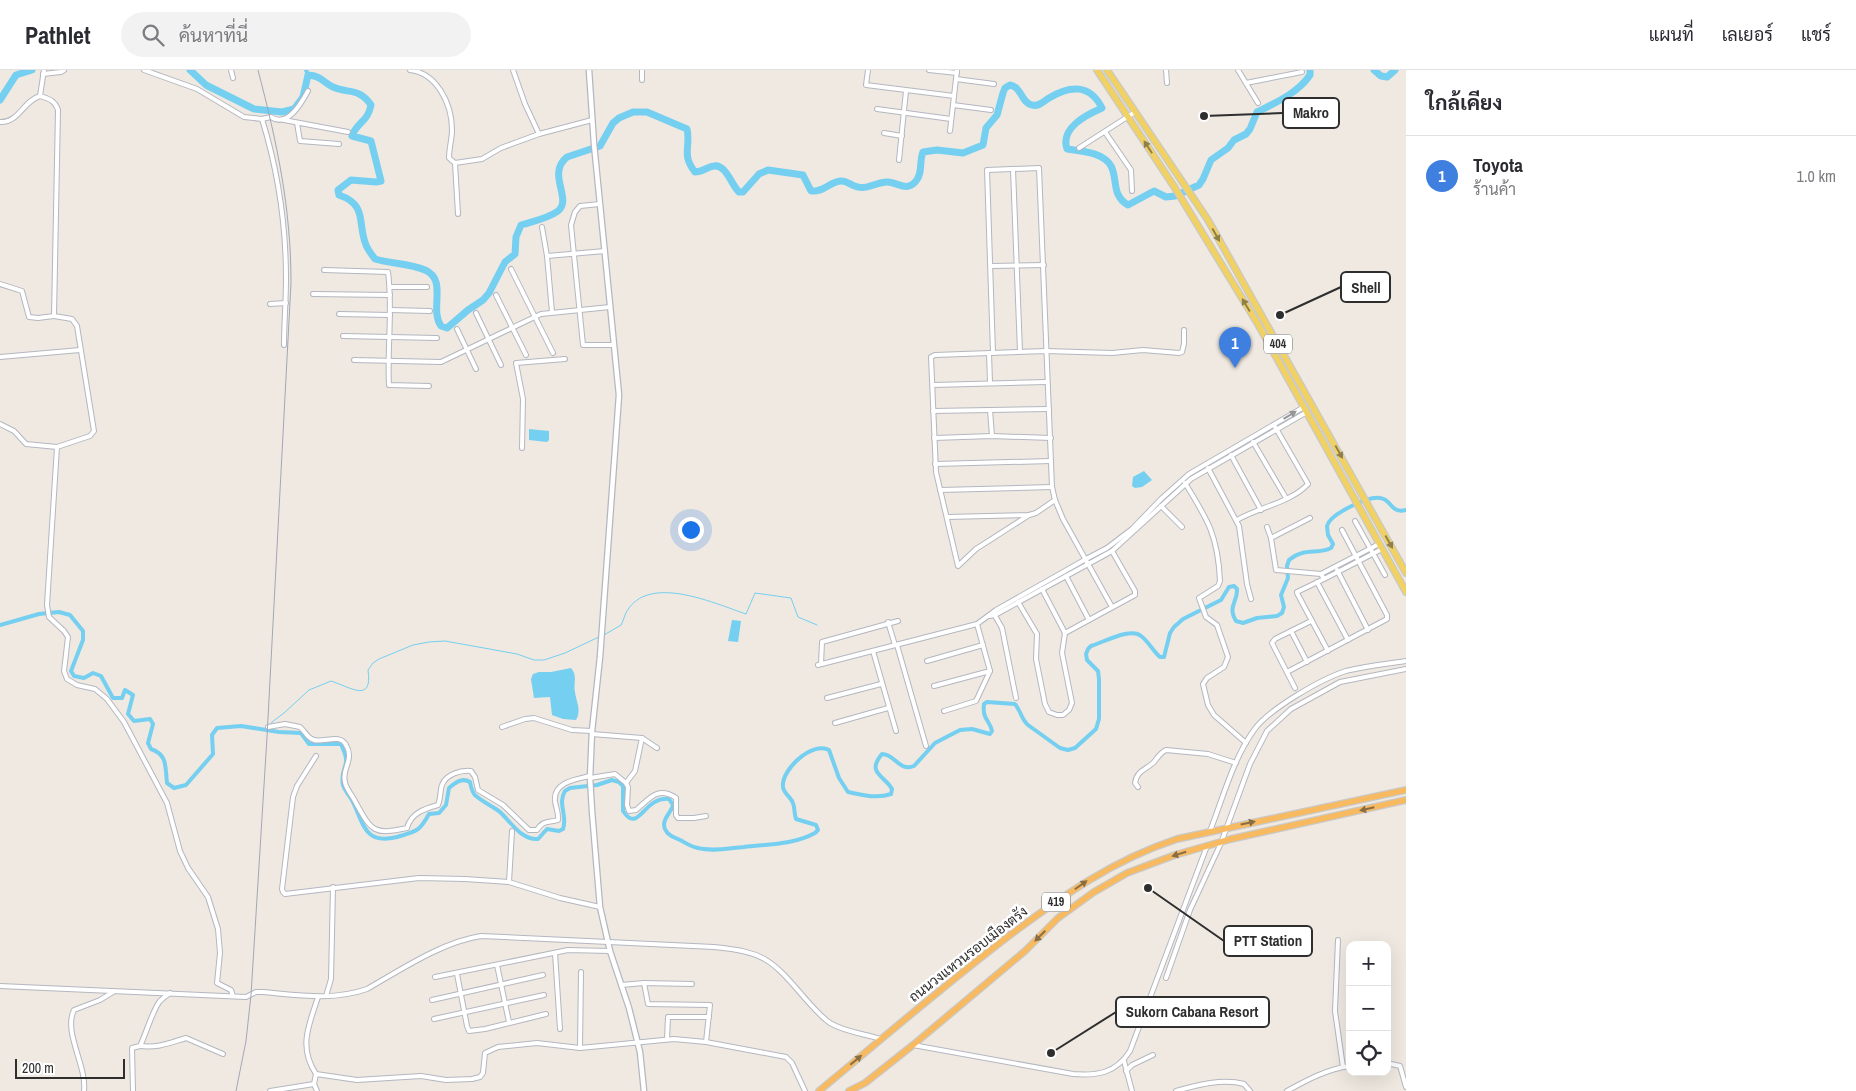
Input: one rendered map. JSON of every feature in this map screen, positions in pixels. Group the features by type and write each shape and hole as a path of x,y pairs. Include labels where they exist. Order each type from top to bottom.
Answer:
{"highway":[{"name":"ถนนวงแหวนรอบเมืองตรัง","path":"819,1091 971,964 1093,877 1148,849 1210,831 1406,790"},
{"name":"419","path":"849,1091 865,1083 913,1045 1025,951 1058,918 1094,892 1127,873 1175,855 1221,842 1406,800"}],"main road":[{"name":"404","path":"1097,70 1182,199 1259,326 1406,592"},
{"name":"404","path":"1107,70 1191,193 1244,282 1406,573"}],"street":[{"path":"0,122 8,122 14,119 26,105 40,96 44,72 61,72 64,70"},
{"path":"144,70 197,89 244,117 262,119 271,117 276,120 348,132"},
{"path":"231,70 233,78"},
{"path":"410,70 421,71 435,82 444,99 452,129 449,158 455,163 458,214"},
{"path":"513,70 525,104 539,134"},
{"path":"588,70 619,394 590,777 600,907 610,951 640,1052 644,1091"},
{"path":"642,70 642,80"},
{"path":"868,70 866,85 954,96"},
{"path":"929,70 957,72 950,131"},
{"path":"1166,70 1167,83"},
{"path":"1238,70 1258,103"},
{"path":"1276,70 1278,76"},
{"path":"1246,83 1302,72"},
{"path":"956,79 994,84"},
{"path":"284,120 301,105 308,91"},
{"path":"899,160 906,91"},
{"path":"40,96 50,99 56,104 58,110 54,316"},
{"path":"953,104 991,110"},
{"path":"877,109 951,119"},
{"path":"1079,148 1135,112"},
{"path":"262,119 274,163 282,208 286,258 284,344"},
{"path":"455,163 482,159 501,148 539,134 592,120"},
{"path":"297,123 300,140 339,144"},
{"path":"1104,132 1130,170 1132,191"},
{"path":"884,133 902,136"},
{"path":"1014,169 1020,352"},
{"path":"990,383 991,266 987,170 1040,169 1052,487 1063,519 1112,607"},
{"path":"600,204 580,206 575,212 571,225 573,254 583,344 614,345"},
{"path":"542,227 552,312"},
{"path":"546,256 605,251"},
{"path":"991,266 1044,265"},
{"path":"511,269 553,353"},
{"path":"324,270 388,272 390,287 389,385 429,386"},
{"path":"0,284 22,291 29,317 54,316 72,319 77,326 94,431 90,436 57,447 26,444 14,431 0,424"},
{"path":"390,287 427,287"},
{"path":"314,294 390,295"},
{"path":"496,295 526,355"},
{"path":"270,304 286,303"},
{"path":"354,360 441,362 541,314 610,307"},
{"path":"339,314 430,311"},
{"path":"476,313 501,364"},
{"path":"457,330 476,369"},
{"path":"1029,515 976,549 958,566 935,464 931,357 935,355 1046,351 1112,353 1143,350 1179,353 1182,352 1184,344 1184,330"},
{"path":"343,336 437,338"},
{"path":"0,357 80,350"},
{"path":"522,448 523,399 516,363 565,359"},
{"path":"933,384 1047,382"},
{"path":"933,411 1049,409"},
{"path":"990,410 992,436"},
{"path":"898,621 888,622 822,642 819,665 977,624 1066,576 1120,540 1184,481 1206,464 1274,425 1306,410"},
{"path":"994,614 1087,561 1112,551 1161,506 1184,481 1277,430 1306,410"},
{"path":"1237,520 1286,498 1308,484 1274,425"},
{"path":"934,438 992,436 1051,438"},
{"path":"1251,438 1286,498"},
{"path":"57,447 47,605 49,617 64,630 68,637 64,671 68,679 77,685 95,689 107,699 124,722 167,803 180,851 188,868 208,897 218,929 220,953 217,983 231,990 233,996"},
{"path":"1228,451 1261,510"},
{"path":"935,464 1051,461"},
{"path":"1206,464 1237,520 1241,532 1247,584 1251,599"},
{"path":"1184,481 1211,527 1216,546 1220,581 1218,586 1199,598 1199,601 1206,617 1217,625 1228,658 1224,667 1207,678 1203,684 1208,705 1214,715 1246,743"},
{"path":"940,490 1052,487"},
{"path":"947,517 1029,515 1036,513 1055,500"},
{"path":"1161,506 1182,527"},
{"path":"1272,538 1310,518"},
{"path":"1355,521 1385,575"},
{"path":"1267,527 1272,538 1275,567 1278,571 1321,574 1371,549 1381,547"},
{"path":"1287,672 1388,618 1342,530"},
{"path":"1328,651 1297,592 1373,554 1381,547"},
{"path":"1065,633 1134,595 1135,593 1112,551"},
{"path":"1335,567 1368,630"},
{"path":"1321,574 1324,579"},
{"path":"1066,576 1089,620"},
{"path":"1317,582 1348,640"},
{"path":"1018,602 1037,634 1036,659 1044,704 1050,712 1063,715 1069,710 1072,703 1062,653 1065,633 1042,589"},
{"path":"994,614 1002,628 1016,698"},
{"path":"1296,688 1272,643 1275,639 1311,621"},
{"path":"888,622 926,746"},
{"path":"944,711 976,701 990,671 977,624"},
{"path":"1291,631 1307,662"},
{"path":"927,661 983,645"},
{"path":"872,651 896,731"},
{"path":"1210,831 1236,762 1246,743 1264,718 1278,707 1330,678 1358,669 1406,661"},
{"path":"1166,978 1190,910 1221,842 1257,749 1267,730 1308,699 1340,682 1406,670"},
{"path":"934,686 990,671"},
{"path":"827,698 881,684"},
{"path":"834,723 888,708"},
{"path":"502,727 534,718 572,730 642,738 656,748"},
{"path":"268,727 285,724 300,727 308,737 314,740 336,738 343,741 350,756 344,774 345,783 368,825 378,831 390,832 407,828 417,811 438,805 441,796 441,786 446,778 466,770 471,771 475,776 478,790 503,805 529,830 537,830 546,821 558,820 555,798 561,786 570,780 615,774 628,787 627,805 629,811 636,810 651,797 664,793 676,798 676,815 678,818 706,816"},
{"path":"626,783 635,772 642,738"},
{"path":"1138,786 1135,780 1140,770 1153,762 1161,752 1166,750 1208,754 1236,762"},
{"path":"316,756 296,786 293,797 283,892 289,894 418,878 466,879 509,882 560,898 600,907"},
{"path":"509,882 512,831"},
{"path":"913,1045 1086,1075 1100,1074 1124,1061 1130,1051 1159,977 1207,846"},
{"path":"326,996 331,979 334,887"},
{"path":"0,986 246,997 256,992 263,992 318,997 353,993 367,988 445,946 468,938 488,936 714,947 750,952 777,966 814,1008 830,1022 843,1028 882,1039"},
{"path":"1338,940 1335,1011 1343,1067"},
{"path":"435,977 568,950 610,951"},
{"path":"555,953 560,1029"},
{"path":"497,965 509,1022"},
{"path":"580,1048 582,972"},
{"path":"457,974 469,1031 546,1014"},
{"path":"432,1000 543,975"},
{"path":"621,985 644,983 692,984"},
{"path":"644,983 648,1004 710,1005 706,1042"},
{"path":"84,1091 82,1066 74,1038 71,1017 74,1010 100,1000 113,992"},
{"path":"140,1046 161,1000 170,993"},
{"path":"434,1019 544,994"},
{"path":"317,1091 314,1084 316,1074 306,1050 305,1039 318,997"},
{"path":"667,1039 668,1017 709,1017"},
{"path":"133,1091 131,1050 133,1046 155,1047 176,1043 186,1038 223,1054"},
{"path":"316,1074 356,1080 421,1076 446,1080 472,1079 480,1077 484,1073 485,1053 498,1047 537,1044 580,1048 667,1039 706,1042 786,1057 792,1063 805,1091"},
{"path":"1126,1071 1132,1065 1154,1055"},
{"path":"1124,1061 1132,1091"},
{"path":"1391,1064 1400,1066 1406,1087"},
{"path":"1287,1091 1312,1077 1346,1067"},
{"path":"1176,1091 1210,1083 1232,1082 1244,1084 1249,1087 1250,1091"},
{"path":"270,1091 314,1084"}],"water":[{"path":"529,429 549,431 549,440 547,442 529,440"},
{"path":"1144,471 1152,480 1142,487 1135,488 1132,486 1133,477"},
{"path":"732,620 741,621 738,642 728,641"},
{"path":"571,668 574,674 579,710 576,720 563,719 552,715 550,697 534,698 531,679 533,674 539,672"}],"waterway":[{"path":"0,100 16,75 32,70"},
{"path":"190,70 206,85 254,109 282,112 294,109 303,97 308,75 319,78 338,89 358,93 367,99 371,105 369,111 352,136 371,141 381,181 351,180 338,190 339,195 348,199 358,209 363,237 375,259 419,268 432,275 436,281 437,288 438,319 441,326 447,328 483,300 489,293 505,262 515,254 516,237 521,225 549,216 558,211 562,206 563,200 559,171 561,164 567,157 600,146 613,123 633,112 647,112 687,129 687,155 695,172 718,166 722,168 739,192 743,192 759,174 768,170 803,175 811,191 815,191 840,181 845,181 862,188 884,182 909,186 918,178 923,152 937,150 963,153 983,145 986,128 997,115 1005,88 1010,85 1017,89 1028,104 1035,105 1064,91 1079,89 1092,94 1102,108 1076,123 1067,135 1067,149 1091,153 1107,161 1113,171 1119,197 1128,205 1154,191 1166,197 1175,196 1199,185 1211,160 1228,148 1234,140 1246,134 1257,112 1286,97 1299,87 1310,75 1310,70"},
{"path":"306,70 308,75"},
{"path":"1374,70 1381,76 1387,77 1395,70"},
{"path":"0,625 39,614 59,612 70,615 83,631 83,640 71,671 74,676 84,678 93,673 101,676 113,698 122,698 125,690 133,695 128,714 134,721 150,719 153,724 148,743 151,749 163,758 166,767 167,783 174,788 186,785 213,754 212,735 217,728 241,726 279,732 301,733 309,744 341,744 346,759 342,777 343,785 363,825 372,836 378,838 397,837 417,830 429,814 439,813 446,805 449,788 464,780 470,782 475,795 500,812 521,834 532,839 538,839 547,829 559,831 563,829 562,800 565,791 570,788 597,785 612,780 619,782 623,786 623,811 629,817 633,819 638,817 653,803 669,799 673,805 664,823 668,833 691,846 709,850 789,842 815,833 818,830 816,825 796,819 793,803 783,787 787,772 792,765 799,758 815,749 829,750 839,778 848,792 875,796 891,794 892,789 876,770 878,760 882,754 904,767 909,767 914,766 935,743 960,730 972,729 990,734 992,731 985,717 984,709 984,704 987,702 1015,704 1028,725 1060,748 1068,750 1075,748 1096,729 1099,719 1098,671 1087,660 1086,654 1091,646 1131,633 1144,638 1160,657 1164,657 1170,633 1174,627 1183,619 1221,600 1229,587 1234,586 1237,589 1237,593 1232,612 1236,621 1243,623 1257,618 1277,616 1282,613 1284,607 1281,595 1288,578 1287,566 1289,560 1305,552 1331,548 1333,544 1328,535 1327,526 1335,516 1350,507 1374,498 1384,499 1397,510 1406,510"},
{"path":"604,635 621,625 628,610 640,598 653,594 669,593 702,599 746,614 755,593 791,598 798,617 817,625"},
{"path":"271,725 272,722 309,690 331,681 352,689 364,690 369,680 368,670 373,663 413,645 445,641 517,654 534,660 544,660 565,653 601,636"}],"railway":[{"path":"236,1091 246,1041 251,995 267,737 291,283 289,228 282,175 258,70"}],"place":[{"name":"Makro","path":"1204,116"},
{"name":"Shell","path":"1280,315"},
{"name":"Toyota","path":"1235,368"},
{"name":"PTT Station","path":"1148,888"},
{"name":"Sukorn Cabana Resort","path":"1051,1053"}]}
